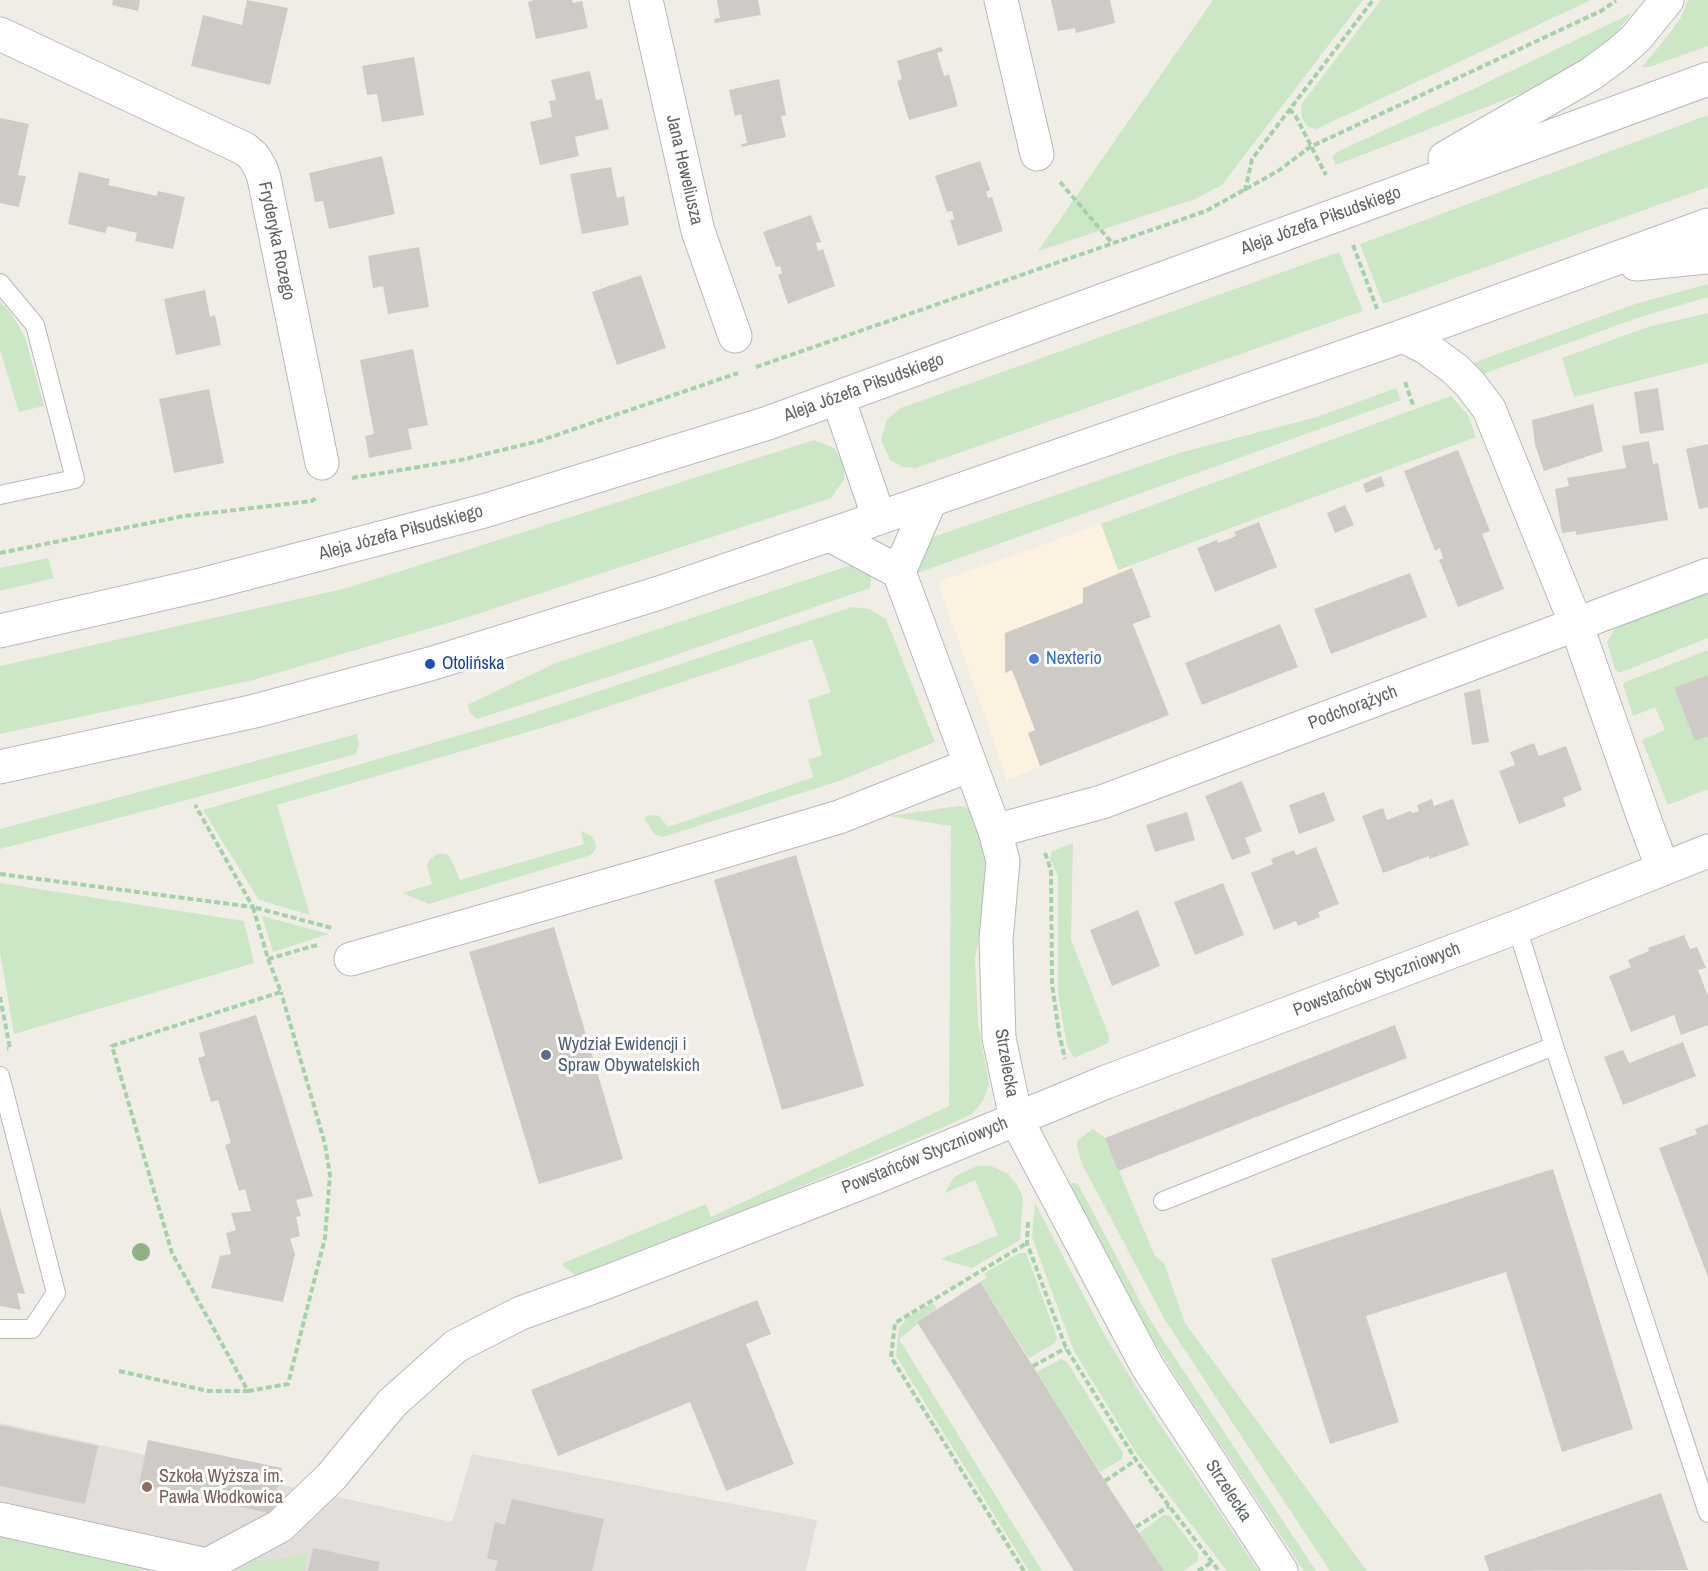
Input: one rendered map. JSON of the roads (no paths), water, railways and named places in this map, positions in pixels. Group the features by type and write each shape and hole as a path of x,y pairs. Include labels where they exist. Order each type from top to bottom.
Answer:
{"street":[{"name":"Jana Heweliusza","path":"645,0 698,231 735,336"},
{"path":"1001,0 1036,154"},
{"path":"1368,203 1591,74 1636,38 1667,0"},
{"name":"Fryderyka Rozego","path":"0,34 245,149 254,157 264,178 333,471"},
{"name":"Aleja Józefa Piłsudskiego","path":"0,631 205,584 484,511 768,423 1708,79"},
{"path":"0,767 255,711 430,664 659,593 1403,336 1708,225"},
{"path":"1592,268 1708,257"},
{"path":"1403,336 1425,347 1455,369 1489,409 1576,624 1645,821 1664,868"},
{"path":"838,398 879,518"},
{"path":"830,535 899,572 930,501"},
{"name":"Strzelecka","path":"899,572 995,831 1003,861 996,940 999,1038 1016,1119 1147,1366 1281,1571"},
{"name":"Podchorążych","path":"995,831 1102,802 1708,576"},
{"path":"351,959 839,816 970,765"},
{"name":"Powstańców Styczniowych","path":"206,1568 280,1526 331,1477 392,1403 456,1346 521,1313 607,1282 876,1177 1117,1078 1516,927 1708,851"},
{"path":"0,1519 206,1568"}],"lane":[{"path":"0,283 35,325 75,479 0,495"},
{"path":"1516,927 1708,1513"},
{"path":"1163,1200 1554,1046"},
{"path":"0,1076 56,1293 32,1329 0,1329"}],"place":[{"name":"Nexterio","path":"1034,659"},
{"name":"Otolińska","path":"430,664"},
{"name":"Wydział Ewidencji i Spraw Obywatelskich","path":"546,1055"},
{"name":"Szkoła Wyższa im. Pawła Włodkowica","path":"147,1487"}]}
